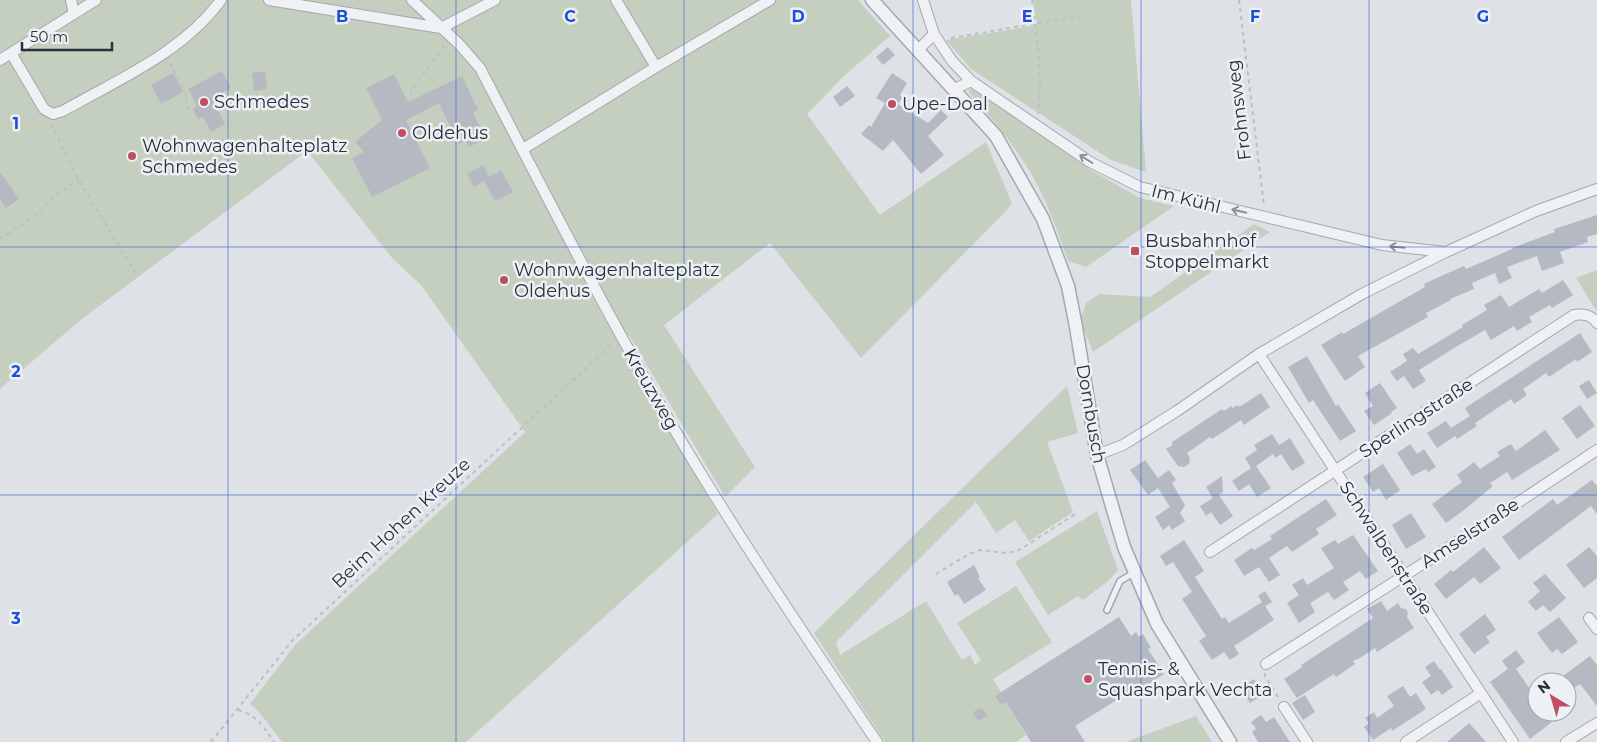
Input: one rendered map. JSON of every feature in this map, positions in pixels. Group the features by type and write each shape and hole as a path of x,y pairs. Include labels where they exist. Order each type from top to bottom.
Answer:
{"street":[{"path":"71,0 74,14"},
{"path":"0,60 96,0"},
{"path":"11,53 44,109 53,114 165,54 189,36 211,15 222,0"},
{"path":"269,0 441,28 491,1"},
{"name":"Kreuzweg","path":"412,0 459,44 480,68 621,335 670,422 804,634 877,742"},
{"path":"616,0 656,67"},
{"path":"522,149 770,0"},
{"name":"Dornbusch","path":"872,0 996,136 1046,227 1068,286 1097,456 1124,547 1157,624 1230,742"},
{"name":"Im Kühl","path":"923,0 936,37 952,61 971,81 1090,162 1140,187 1382,245 1446,252"},
{"path":"918,50 936,37"},
{"path":"955,89 971,81"},
{"path":"1097,456 1123,446 1259,354 1362,294 1446,252 1536,211 1597,189"},
{"name":"Sperlingstraße","path":"1210,552 1574,315 1585,314 1597,323"},
{"name":"Schwalbenstraße","path":"1259,354 1513,742"},
{"name":"Amselstraße","path":"1266,664 1597,450"},
{"path":"1590,618 1597,629"},
{"path":"1406,742 1481,693"},
{"path":"1284,707 1307,742"},
{"path":"1566,742 1597,723"}],"lane":[{"path":"1107,610 1120,581 1135,573"}],"path":[{"path":"1032,0 1039,63 1040,97 1037,126"},
{"name":"Frohnsweg","path":"1239,0 1265,218"},
{"path":"936,37 1086,16"},
{"path":"410,111 411,91 443,48 441,28"},
{"path":"165,54 185,92 188,110"},
{"path":"44,109 78,179 135,272"},
{"path":"0,239 40,212 56,196 78,179"},
{"name":"Beim Hohen Kreuze","path":"211,742 292,641 621,335"},
{"path":"936,574 969,554 980,550 1007,553 1019,550 1077,512"},
{"path":"1266,664 1265,676 1284,707"},
{"path":"238,710 251,714 274,742"}],"green space":[{"path":"0,0 858,0 890,36 845,75 807,114 880,215 986,142 1012,203 861,358 770,243 664,325 755,467 725,497 629,335 621,343 718,514 466,742 282,742 259,712 250,704 295,645 525,432 421,285 392,258 307,151 83,318 0,389"},
{"path":"1033,0 1131,0 1146,172 1111,160 971,69 946,40 1037,25"},
{"path":"973,87 1091,170 1140,198 1174,206 1086,267 1068,261 1051,214 1035,181 1008,139 968,91"},
{"path":"1254,224 1270,232 1093,352 1080,320 1086,303 1099,294 1150,297"},
{"path":"1597,270 1597,312 1576,278"},
{"path":"1067,386 1078,433 1047,442 1073,512 1029,541 1015,520 996,533 976,502 836,642 840,655 926,601 962,660 970,655 975,665 981,660 957,623 1016,586 1052,642 993,679 1026,735 1016,742 885,742 814,633"},
{"path":"1097,511 1118,570 1108,581 1083,600 1078,596 1048,615 1015,562"},
{"path":"1196,716 1212,742 1128,742 1131,740"}],"building":[{"path":"888,47 895,55 883,65 876,57"},
{"name":"Schmedes","path":"222,71 231,88 212,98 225,124 211,132 203,117 198,119 193,109 197,106 188,89"},
{"path":"265,71 267,89 254,91 252,73"},
{"path":"173,73 183,92 161,104 151,85"},
{"path":"892,73 907,83 900,95 903,97 898,104 928,123 941,110 948,117 928,136 944,155 921,174 893,140 883,151 861,134 869,125 871,127 885,103 876,98"},
{"path":"394,74 408,102 462,76 478,110 473,113 483,133 476,137 479,142 469,147 466,141 459,144 439,103 406,120 430,168 372,197 352,158 364,152 355,142 382,120 366,88"},
{"path":"847,86 855,96 840,107 833,97"},
{"path":"483,165 489,177 501,170 513,192 495,201 484,181 474,187 467,174"},
{"path":"0,172 19,199 6,208 0,199"},
{"path":"1597,215 1597,234 1587,237 1588,242 1560,252 1564,263 1542,271 1537,256 1507,267 1512,278 1499,284 1495,273 1472,283 1474,289 1450,299 1426,313 1428,317 1358,356 1365,367 1345,381 1321,345 1425,287 1424,284 1464,266 1466,269 1512,248 1555,232 1554,229"},
{"path":"1563,280 1573,295 1552,308 1550,305 1529,317 1532,322 1517,331 1514,326 1491,340 1485,330 1459,345 1419,370 1426,381 1413,389 1404,376 1397,381 1390,372 1407,361 1403,354 1413,348 1418,354 1463,327 1462,325 1487,310 1484,305 1501,295 1509,307 1539,289 1542,293"},
{"path":"1580,333 1592,352 1577,362 1576,359 1549,377 1546,373 1523,389 1527,395 1514,404 1511,399 1475,423 1477,426 1457,439 1455,436 1437,448 1427,433 1446,421 1451,428 1470,416 1465,408"},
{"path":"1307,356 1336,406 1338,404 1356,431 1340,441 1313,400 1309,403 1288,367"},
{"path":"1589,380 1597,393 1587,399 1579,386"},
{"path":"1380,383 1397,408 1374,425 1364,411 1373,406 1365,393"},
{"path":"1261,393 1270,407 1244,425 1241,420 1212,439 1210,437 1187,453 1190,458 1189,464 1184,467 1178,466 1166,449 1172,445 1172,442 1222,409 1224,411 1231,406 1232,408 1238,405 1239,407"},
{"path":"1580,405 1595,426 1577,439 1562,418"},
{"path":"1545,430 1560,450 1512,480 1507,472 1490,483 1493,486 1446,523 1432,504 1462,482 1457,475 1474,462 1480,469 1500,456 1497,452 1511,444 1516,451"},
{"path":"1272,434 1279,445 1290,438 1305,463 1292,471 1281,454 1276,458 1273,454 1256,466 1271,488 1257,497 1249,484 1239,491 1232,481 1251,468 1245,458 1257,450 1254,445"},
{"path":"1410,444 1417,454 1424,449 1436,467 1428,472 1426,469 1412,476 1397,453"},
{"path":"1145,460 1158,478 1169,470 1176,480 1172,483 1185,505 1180,513 1185,521 1172,530 1169,525 1163,530 1155,517 1170,507 1158,488 1148,495 1130,470"},
{"path":"1383,464 1400,490 1386,500 1379,488 1373,492 1363,477"},
{"path":"1222,476 1223,492 1219,495 1233,516 1220,525 1211,512 1206,516 1200,506 1213,498 1206,487"},
{"path":"1592,480 1597,486 1597,514 1591,506 1519,560 1502,537 1553,499 1557,505"},
{"path":"1326,499 1337,515 1316,529 1319,534 1292,552 1287,546 1269,558 1280,575 1269,582 1259,567 1244,576 1234,560 1252,548 1254,550 1272,539 1270,536"},
{"path":"1411,513 1426,537 1406,549 1392,525"},
{"path":"1353,535 1378,571 1366,579 1360,571 1343,582 1349,590 1334,600 1328,592 1310,603 1315,612 1299,623 1287,603 1299,595 1292,585 1303,578 1307,585 1334,568 1321,548 1335,540 1338,544"},
{"path":"1184,540 1204,571 1195,577 1222,619 1225,617 1229,623 1262,602 1258,596 1265,591 1272,602 1265,606 1274,620 1234,646 1239,654 1230,660 1224,652 1212,660 1199,641 1206,636 1182,599 1192,592 1173,562 1166,566 1160,556"},
{"path":"1484,547 1501,568 1480,584 1474,577 1446,599 1434,584 1451,570 1453,572"},
{"path":"1589,547 1597,556 1597,578 1584,588 1566,565"},
{"path":"974,565 980,577 978,578 986,590 964,604 958,594 955,596 947,582"},
{"path":"1545,574 1566,598 1550,612 1543,605 1536,611 1528,602 1540,591 1533,583"},
{"path":"1381,601 1387,611 1398,603 1401,608 1406,609 1407,617 1414,628 1377,652 1375,648 1353,661 1355,664 1336,677 1334,674 1297,698 1284,679 1302,667 1301,665 1373,618 1367,609"},
{"path":"1485,614 1496,630 1486,637 1490,642 1474,654 1459,634"},
{"name":"Tennis- & Squashpark Vechta","path":"1119,617 1131,636 1136,632 1139,637 1143,634 1151,648 1148,649 1164,674 1142,688 1141,685 1075,726 1085,742 1031,742 1006,702 1001,705 995,696"},
{"path":"1559,617 1578,642 1562,654 1557,649 1552,653 1537,633"},
{"path":"1516,650 1525,662 1516,669 1527,685 1527,722 1552,722 1530,739 1490,682 1508,669 1502,661"},
{"path":"1590,656 1597,665 1597,706 1580,684 1577,686 1577,672 1568,672"},
{"path":"1434,661 1453,687 1442,695 1438,690 1431,695 1422,682 1431,676 1425,667"},
{"path":"1254,679 1264,694 1250,703 1240,688"},
{"path":"1403,686 1410,697 1416,693 1426,709 1392,731 1391,728 1373,740 1364,727 1369,723 1365,718 1374,712 1377,718 1394,706 1387,696"},
{"path":"1305,695 1315,712 1303,720 1292,703"},
{"path":"982,708 987,716 978,721 973,712"},
{"path":"1261,715 1266,722 1274,717 1290,742 1258,742 1252,732 1256,729 1251,722"},
{"path":"1469,723 1486,742 1447,742"}],"place":[{"name":"Schmedes","path":"204,102"},
{"name":"Upe-Doal","path":"892,104"},
{"name":"Oldehus","path":"402,133"},
{"name":"Wohnwagenhalteplatz Schmedes","path":"132,156"},
{"name":"Busbahnhof Stoppelmarkt","path":"1135,251"},
{"name":"Wohnwagenhalteplatz Oldehus","path":"504,280"},
{"name":"Tennis- & Squashpark Vechta","path":"1088,679"}]}
